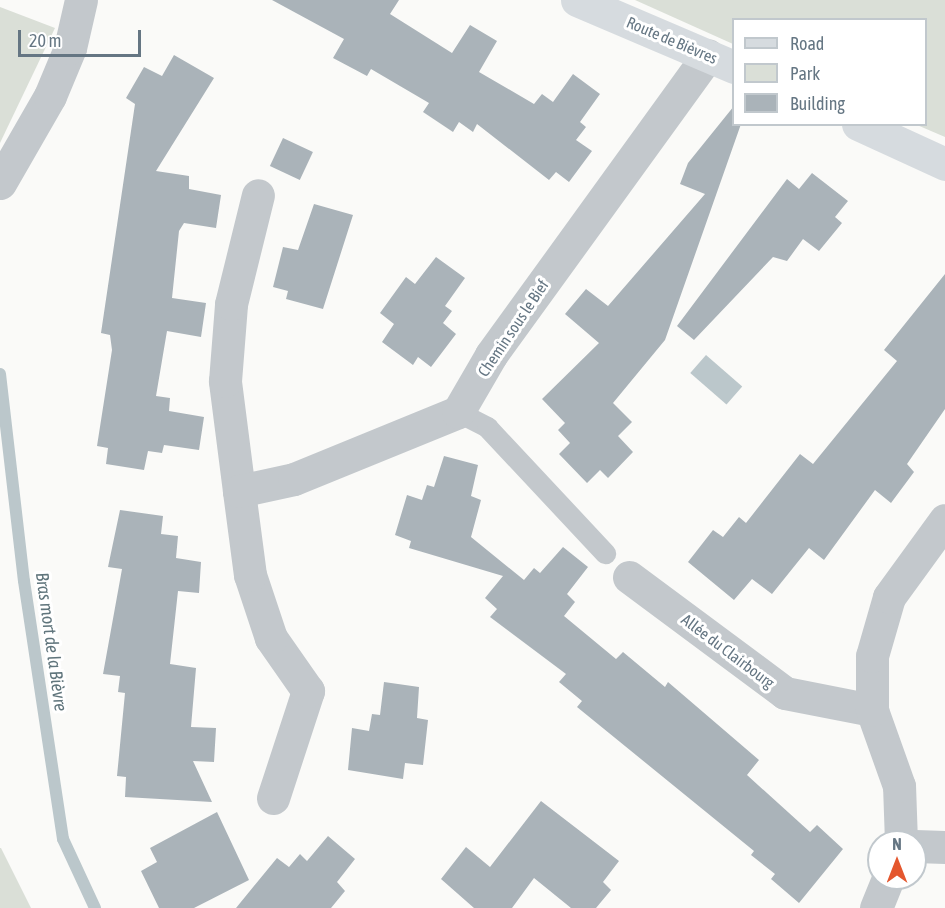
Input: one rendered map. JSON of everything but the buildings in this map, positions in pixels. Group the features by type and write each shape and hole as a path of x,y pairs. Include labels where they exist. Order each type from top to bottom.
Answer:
{"street":[{"path":"0,183 50,96 70,48 81,0"},
{"name":"Route de Bièvres","path":"577,0 721,61"},
{"name":"Chemin sous le Bief","path":"458,412 491,355 721,61"},
{"path":"862,126 945,164"},
{"path":"258,195 231,304 225,381 250,574 271,638 308,691 273,798"},
{"path":"238,491 294,479 458,412"},
{"path":"901,830 899,786 872,710 872,656 889,597 945,520"},
{"name":"Allée du Clairbourg","path":"629,577 785,693 872,710"},
{"path":"927,846 945,847"},
{"path":"876,908 883,890"}],"lane":[{"path":"458,412 487,427 605,553"}],"green space":[{"path":"635,0 945,0 945,137 919,126 927,126 927,18 732,18 732,44"},
{"path":"0,7 55,28 0,143"},
{"path":"1,848 31,908 0,908"}],"shaded area":[{"path":"706,355 742,386 726,405 690,373"}],"waterway":[{"name":"Bras mort de la Bièvre","path":"0,374 24,581 63,839 95,908"}]}
